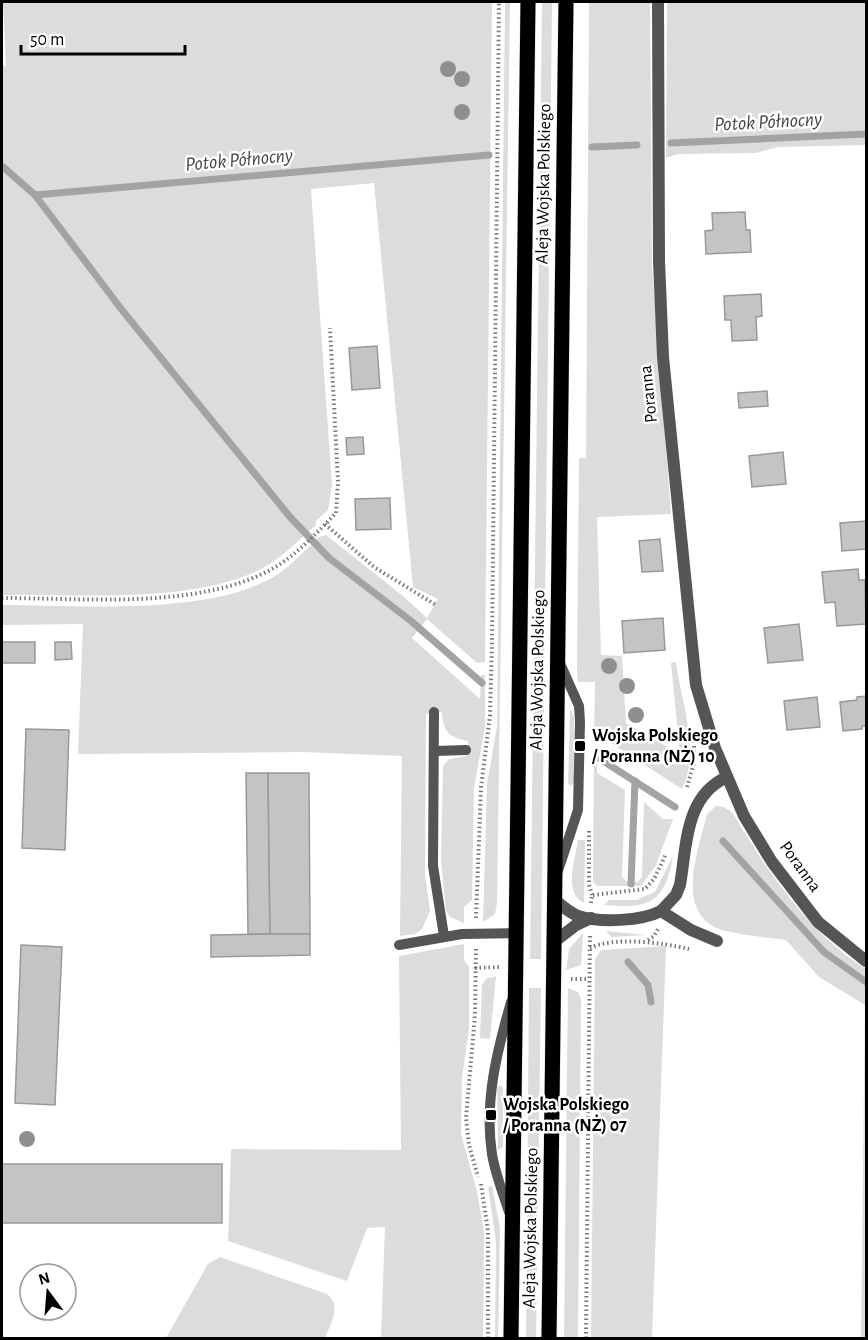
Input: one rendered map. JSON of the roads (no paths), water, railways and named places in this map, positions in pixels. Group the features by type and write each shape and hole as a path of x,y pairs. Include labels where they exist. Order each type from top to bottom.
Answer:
{"main road":[{"name":"Aleja Wojska Polskiego","path":"512,1338 528,2"},
{"name":"Aleja Wojska Polskiego","path":"549,1338 566,2"}],"street":[{"name":"Poranna","path":"658,2 658,261 663,357 696,685 702,714 744,816 792,890 818,922 867,961"},
{"path":"555,900 574,914 591,918 644,918 661,911 676,894 680,885 697,803 711,785 727,777"},
{"path":"661,911 691,930 717,941"},
{"path":"554,942 576,925 591,918"}],"lane":[{"path":"555,877 575,825 580,794 579,706 558,659"},
{"path":"434,712 433,866 444,936"},
{"path":"435,751 466,750"},
{"path":"399,945 444,936 517,933"},
{"path":"513,1228 492,1154 491,1114 493,1067 516,984"}],"waterway":[{"name":"Potok Północny","path":"671,143 866,134"},
{"name":"Potok Północny","path":"592,147 637,145"},
{"name":"Potok Północny","path":"2,166 35,195 489,155"},
{"path":"35,195 122,310 290,517 329,558 411,621 482,683"},
{"path":"600,759 675,807"},
{"path":"631,884 635,781"},
{"path":"723,841 824,952 866,982"},
{"path":"628,962 648,985 651,1002"}],"place":[{"name":"Wojska Polskiego / Poranna (NŻ) 10","path":"580,746"},
{"name":"Wojska Polskiego / Poranna (NŻ) 07","path":"491,1115"}]}
